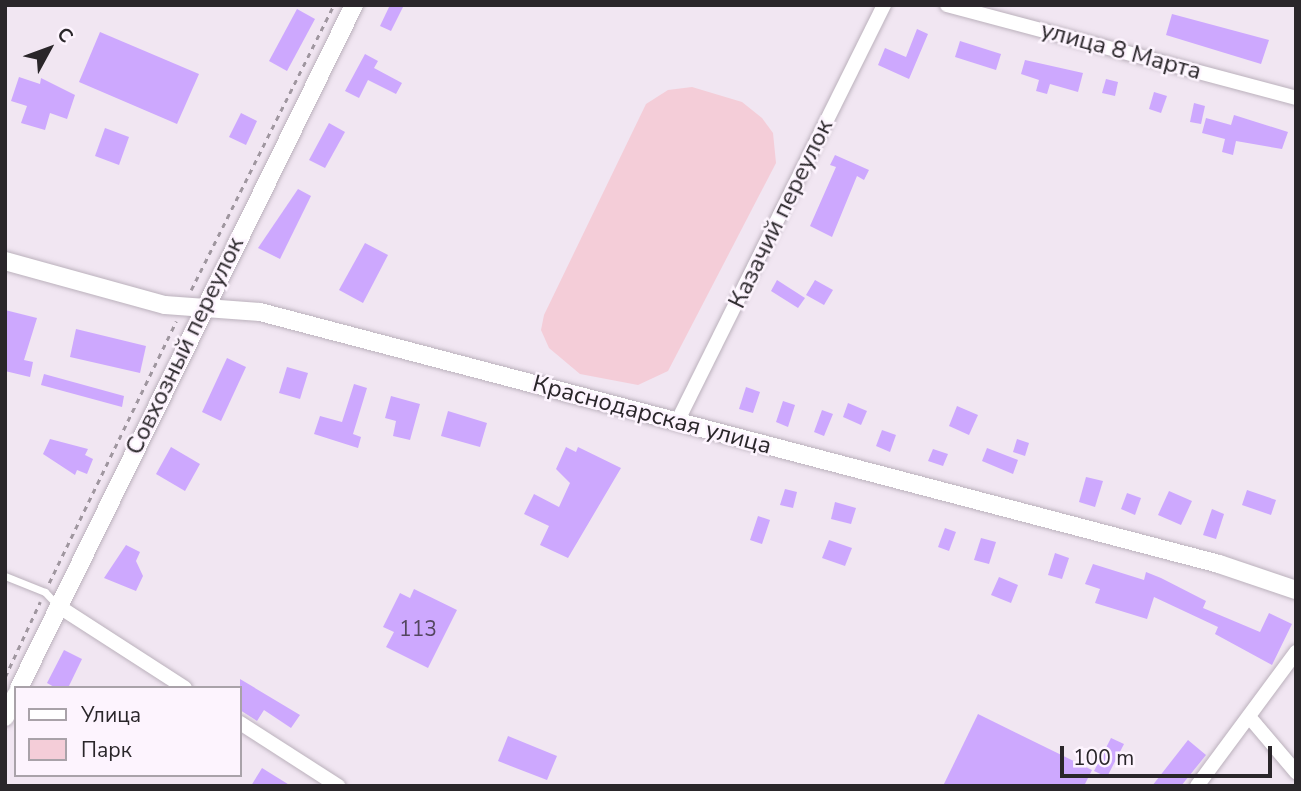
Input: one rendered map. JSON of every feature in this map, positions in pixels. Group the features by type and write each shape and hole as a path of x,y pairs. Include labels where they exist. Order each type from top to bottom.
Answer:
{"street":[{"name":"Совхозный переулок","path":"20,686 203,306 354,5"},
{"name":"Казачий переулок","path":"677,422 884,5"},
{"name":"улица 8 Марта","path":"947,5 1296,98"},
{"name":"Краснодарская улица","path":"5,261 184,305 260,312 1296,590"},
{"path":"58,606 182,686"},
{"path":"1197,786 1251,719 1296,652"},
{"path":"5,717 14,699"},
{"path":"1251,719 1296,772"},
{"path":"242,724 338,786"}],"lane":[{"path":"5,576 45,592 58,606"}],"path":[{"path":"5,677 184,305 334,5"}],"green space":[{"path":"692,87 742,102 762,118 773,133 776,163 668,371 638,385 580,374 549,348 541,330 544,315 646,104 668,90"}],"building":[{"path":"390,5 404,5 391,31 380,26"},
{"path":"297,9 315,19 287,71 269,61"},
{"path":"1172,14 1269,40 1261,64 1166,35"},
{"path":"917,29 928,34 909,79 878,65 885,48 906,57"},
{"path":"100,32 199,74 177,124 79,82"},
{"path":"960,41 1001,54 996,70 955,57"},
{"path":"365,54 378,61 374,68 402,83 396,94 368,80 359,98 345,91"},
{"path":"1025,60 1083,73 1078,92 1050,84 1047,94 1036,91 1039,80 1021,74"},
{"path":"19,77 40,84 41,78 75,95 67,119 50,113 45,130 21,123 27,106 11,101"},
{"path":"1106,79 1118,82 1115,96 1102,93"},
{"path":"1154,92 1167,96 1161,113 1149,109"},
{"path":"1194,103 1205,106 1201,124 1190,122"},
{"path":"241,113 257,121 246,145 229,137"},
{"path":"1234,115 1288,132 1282,149 1236,141 1233,155 1222,152 1225,139 1202,133 1206,118 1231,125"},
{"path":"329,123 345,132 325,168 309,160"},
{"path":"105,128 129,137 119,165 95,156"},
{"path":"835,155 869,170 864,180 857,176 832,237 810,226 836,167 830,165"},
{"path":"298,189 311,196 280,259 258,248"},
{"path":"365,243 388,255 363,303 339,290"},
{"path":"777,280 805,298 798,308 771,291"},
{"path":"815,280 833,290 824,305 806,295"},
{"path":"5,310 37,318 24,360 33,362 30,377 5,371"},
{"path":"76,329 146,346 140,373 70,357"},
{"path":"227,358 246,367 221,421 202,412"},
{"path":"287,367 308,373 300,399 279,393"},
{"path":"44,374 124,396 122,407 41,385"},
{"path":"354,384 367,388 353,434 361,437 358,448 314,434 320,416 342,422"},
{"path":"746,387 760,392 753,413 739,409"},
{"path":"391,396 420,404 410,440 393,436 396,421 385,418"},
{"path":"783,401 795,405 788,427 776,422"},
{"path":"848,403 867,411 861,425 843,417"},
{"path":"957,406 978,415 969,435 949,426"},
{"path":"822,410 833,414 824,436 814,432"},
{"path":"448,411 487,423 480,447 441,436"},
{"path":"882,430 896,435 890,452 876,446"},
{"path":"50,439 88,449 85,455 93,459 87,474 77,470 75,475 43,454"},
{"path":"1017,439 1029,443 1025,456 1013,452"},
{"path":"171,447 200,464 185,491 156,474"},
{"path":"566,447 576,452 578,447 621,468 568,558 540,545 549,526 524,514 534,494 559,507 570,483 556,469"},
{"path":"987,448 1018,460 1013,474 982,461"},
{"path":"933,449 948,454 943,466 928,461"},
{"path":"1086,477 1103,481 1095,507 1079,502"},
{"path":"785,489 797,492 793,508 780,505"},
{"path":"1247,490 1276,500 1271,515 1242,505"},
{"path":"1169,491 1192,501 1181,525 1158,515"},
{"path":"1127,493 1141,498 1135,515 1121,509"},
{"path":"835,502 856,508 851,524 831,519"},
{"path":"1212,509 1224,514 1216,539 1203,535"},
{"path":"758,516 770,520 762,544 750,540"},
{"path":"945,528 956,532 949,551 938,547"},
{"path":"981,538 996,542 989,564 974,560"},
{"path":"829,540 852,548 845,566 822,558"},
{"path":"126,545 140,552 136,561 143,576 136,591 104,578"},
{"path":"1055,553 1069,558 1062,579 1048,575"},
{"path":"1093,564 1144,580 1146,572 1161,578 1206,601 1203,608 1260,632 1269,613 1292,624 1272,665 1215,634 1218,627 1154,597 1147,619 1095,603 1100,589 1085,584"},
{"path":"999,577 1018,585 1011,603 991,595"},
{"path":"414,589 457,610 428,668 386,647 394,632 383,627 400,593 410,598"},
{"path":"64,650 82,659 69,686 52,686 47,683"},
{"path":"240,679 300,715 291,728 264,710 257,721 242,711"},
{"path":"978,714 1092,770 1084,786 943,786"},
{"path":"508,736 557,756 547,780 498,761"},
{"path":"1111,738 1124,744 1107,777 1094,771"},
{"path":"1188,740 1206,755 1181,786 1152,786"},
{"path":"262,768 291,786 251,786"}]}
